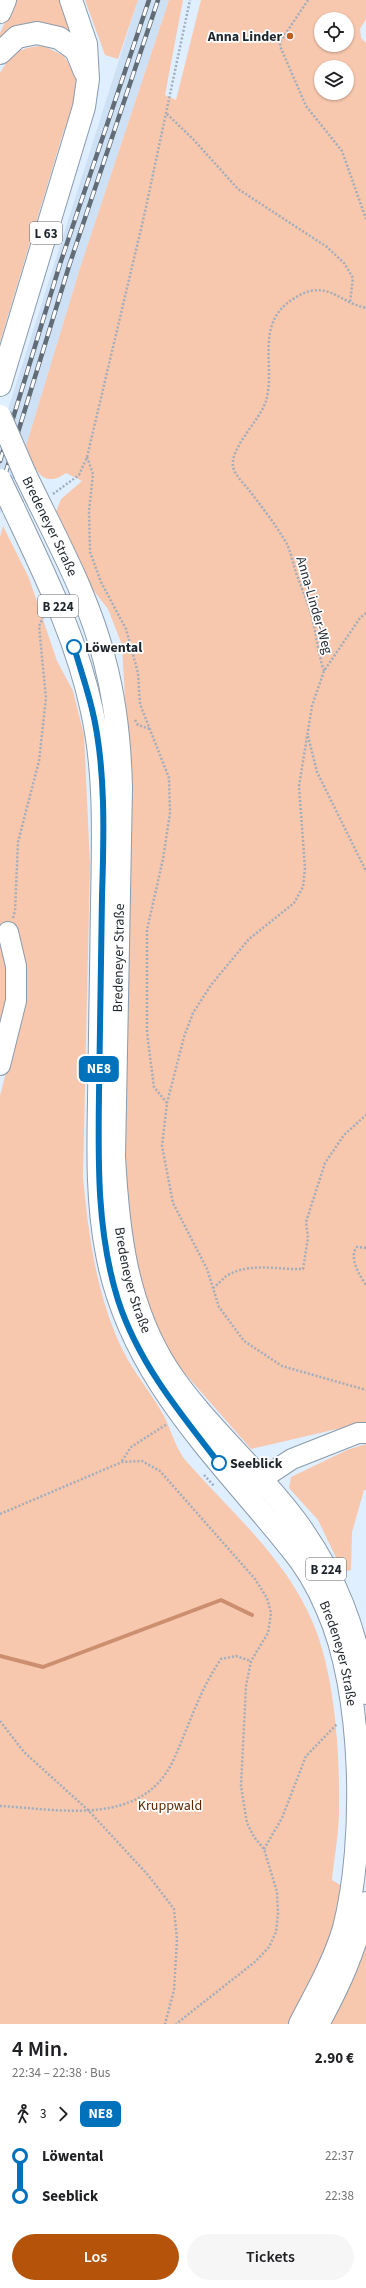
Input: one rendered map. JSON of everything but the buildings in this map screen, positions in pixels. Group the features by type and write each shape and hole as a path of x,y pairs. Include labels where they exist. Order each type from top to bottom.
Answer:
{"main road":[{"path":"0,12 5,0"},
{"name":"L 63","path":"0,385 84,107 88,80 86,44 71,0"},
{"path":"0,53 17,36 37,33 59,38 76,50 88,80"},
{"name":"Bredeneyer Straße","path":"0,416 25,474 84,598 105,660 114,702 120,746 121,796 114,1156 117,1212 123,1254 133,1295 150,1336 168,1370 192,1401 251,1486 289,1546 310,1575 328,1610 340,1642 346,1670 356,1727 360,1780 360,1830 354,1884 341,1936 326,1975 300,2024"},
{"name":"Bredeneyer Straße","path":"0,480 48,583 73,646 92,709 98,749 103,843 98,1158 100,1211 107,1256 118,1300 134,1341 155,1378 177,1410 251,1486 298,1524 321,1561 344,1604 356,1638 366,1693"},
{"path":"318,2024 341,1982 358,1936 366,1903"}],"street":[{"path":"0,1065 16,1001 16,966 8,932"},
{"path":"251,1486 292,1458 358,1433 366,1433"}],"path":[{"path":"39,503 57,492 79,475 87,457 167,114 190,0"},
{"path":"308,0 280,42 280,46 306,106 342,151 366,219"},
{"path":"167,114 191,136 238,189 327,247 344,263 353,278 350,302"},
{"name":"Anna-Linder-Weg","path":"324,671 316,646 312,621 287,545 269,516 234,470 233,459 266,402 270,380 267,349 272,325 281,308 293,298 306,292 320,290 335,293 350,302 366,308"},
{"path":"87,457 93,474 89,511 90,552 101,582 126,629 138,673 140,704 169,778 169,821 163,859 146,930 147,1033 154,1087 167,1103"},
{"path":"366,613 360,618 324,671 312,706 299,786 305,868 303,887 294,903 249,940 211,985 193,1013 184,1037 167,1103 162,1146 173,1202 207,1269 219,1307 244,1341 282,1366 366,1390"},
{"path":"8,932 15,911 18,842 39,761 46,698 39,626 45,615"},
{"path":"307,733 318,772 366,871"},
{"path":"213,1288 232,1273 256,1268 285,1270 303,1269 308,1238 306,1222 325,1163 344,1135 366,1115"},
{"path":"366,1248 357,1247 354,1255 355,1263 366,1285"},
{"path":"122,1462 131,1447 170,1422"},
{"path":"0,1514 122,1462 142,1461 160,1471 255,1579 267,1598 271,1613 268,1632 251,1661 246,1686 242,1786 247,1823 254,1837 264,1849 277,1892 278,1922 272,1941 264,1953 244,1972 176,2024"},
{"path":"0,1806 88,1810 122,1806 153,1789 167,1771 206,1681 221,1659 236,1656 251,1661"},
{"path":"0,1721 24,1752 88,1810 148,1875 174,1909 177,1939 174,1990 165,2024"},
{"path":"264,1849 282,1818 306,1756 321,1738 338,1723"}],"shaded area":[{"path":"138,0 169,0 81,265 26,446 0,514 0,435"}],"green space":[{"path":"15,0 63,0 76,43 0,42 0,33"},
{"path":"85,0 138,0 118,59 105,55"},
{"path":"169,0 183,0 165,95 176,100 201,0 366,0 366,19 360,29 361,38 366,43 366,1426 350,1426 251,1449 174,1361 148,1315 123,1211 129,772 122,645 108,609 90,586 56,512 61,499 82,481 66,473 57,478 50,479 44,477 35,468 26,446 81,265"},
{"path":"44,46 64,56 76,76 75,103 63,133 0,342 0,73 13,55 23,49"},
{"name":"Kruppwald","path":"3,526 29,578 57,661 73,691 84,735 90,864 83,1176 88,1222 96,1270 102,1294 109,1317 128,1360 164,1416 182,1456 273,1557 302,1599 313,1623 320,1644 331,1690 335,1715 339,1788 338,1828 332,1880 345,1888 333,1937 291,2024 0,2024 0,1096 16,1033 0,1028 0,537"},
{"path":"366,1444 366,1490 364,1490 352,1532 351,1570 343,1572 318,1520 289,1488 291,1477 347,1450"},
{"path":"366,1945 366,2024 329,2024 347,1990"}],"waterway":[{"path":"0,1656 43,1667 221,1600 252,1615"}],"railway":[{"path":"0,461 60,264 149,0"},
{"path":"0,491 69,266 158,0"}],"bus line":[{"name":"NE8","path":"74,647 92,709 98,749 101,787 103,843 98,1158 100,1211 107,1256 118,1300 134,1341 155,1378 177,1410 219,1463"}],"place":[{"name":"Anna Linder","path":"290,36"},
{"name":"Löwental","path":"74,647"},
{"name":"Seeblick","path":"219,1463"}]}
